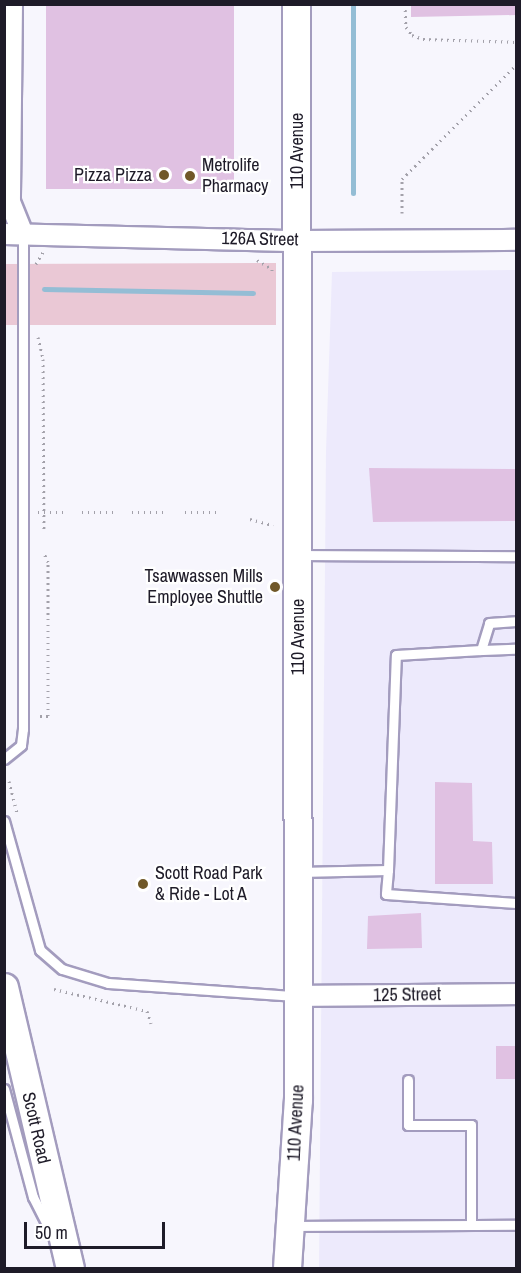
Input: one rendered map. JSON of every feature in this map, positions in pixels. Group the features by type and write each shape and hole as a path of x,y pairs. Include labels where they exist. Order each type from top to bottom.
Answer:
{"main road":[{"name":"110 Avenue","path":"287,1269 298,1100 296,4"},
{"name":"Scott Road","path":"4,987 70,1268"}],"street":[{"path":"12,4 10,202 14,234"},
{"name":"126A Street","path":"14,234 298,241 516,240"},
{"name":"125 Street","path":"298,996 516,994"}],"lane":[{"path":"4,759 21,745 23,729 14,234"},
{"path":"298,555 516,556"},
{"path":"481,650 489,623 516,621"},
{"path":"516,649 396,655 386,894 516,903"},
{"path":"4,821 40,950 62,969 108,983 298,996"},
{"path":"298,872 388,870"},
{"path":"408,1080 408,1125 471,1125 471,1225"},
{"path":"4,1089 33,1197 70,1268"},
{"path":"290,1226 516,1225"}],"path":[{"path":"405,4 406,27 423,39 516,42"},
{"path":"402,213 402,179 516,64"},
{"path":"38,327 44,359 44,529"},
{"path":"38,512 63,512"},
{"path":"82,512 115,512"},
{"path":"132,512 163,512"},
{"path":"185,512 217,512"},
{"path":"250,519 273,525"},
{"path":"40,716 48,716 48,562 44,553"},
{"path":"54,989 147,1011 151,1023"}],"shaded area":[{"path":"276,263 276,325 5,325 4,264"},
{"path":"516,270 516,1268 319,1268 326,451 332,272"}],"building":[{"path":"46,4 234,4 234,189 46,189"},
{"path":"411,4 516,4 516,15 411,17"},
{"path":"369,468 516,469 516,521 373,522"},
{"path":"435,782 472,783 473,841 492,842 493,884 435,884"},
{"path":"421,913 422,948 367,949 368,916"},
{"path":"496,1046 516,1046 516,1079 496,1079"}],"waterway":[{"path":"353,4 353,193"},
{"path":"44,289 253,293"}],"place":[{"name":"Pizza Pizza","path":"164,175"},
{"name":"Metrolife Pharmacy","path":"190,176"},
{"name":"Tsawwassen Mills Employee Shuttle","path":"275,587"},
{"name":"Scott Road Park & Ride - Lot A","path":"143,884"}]}
